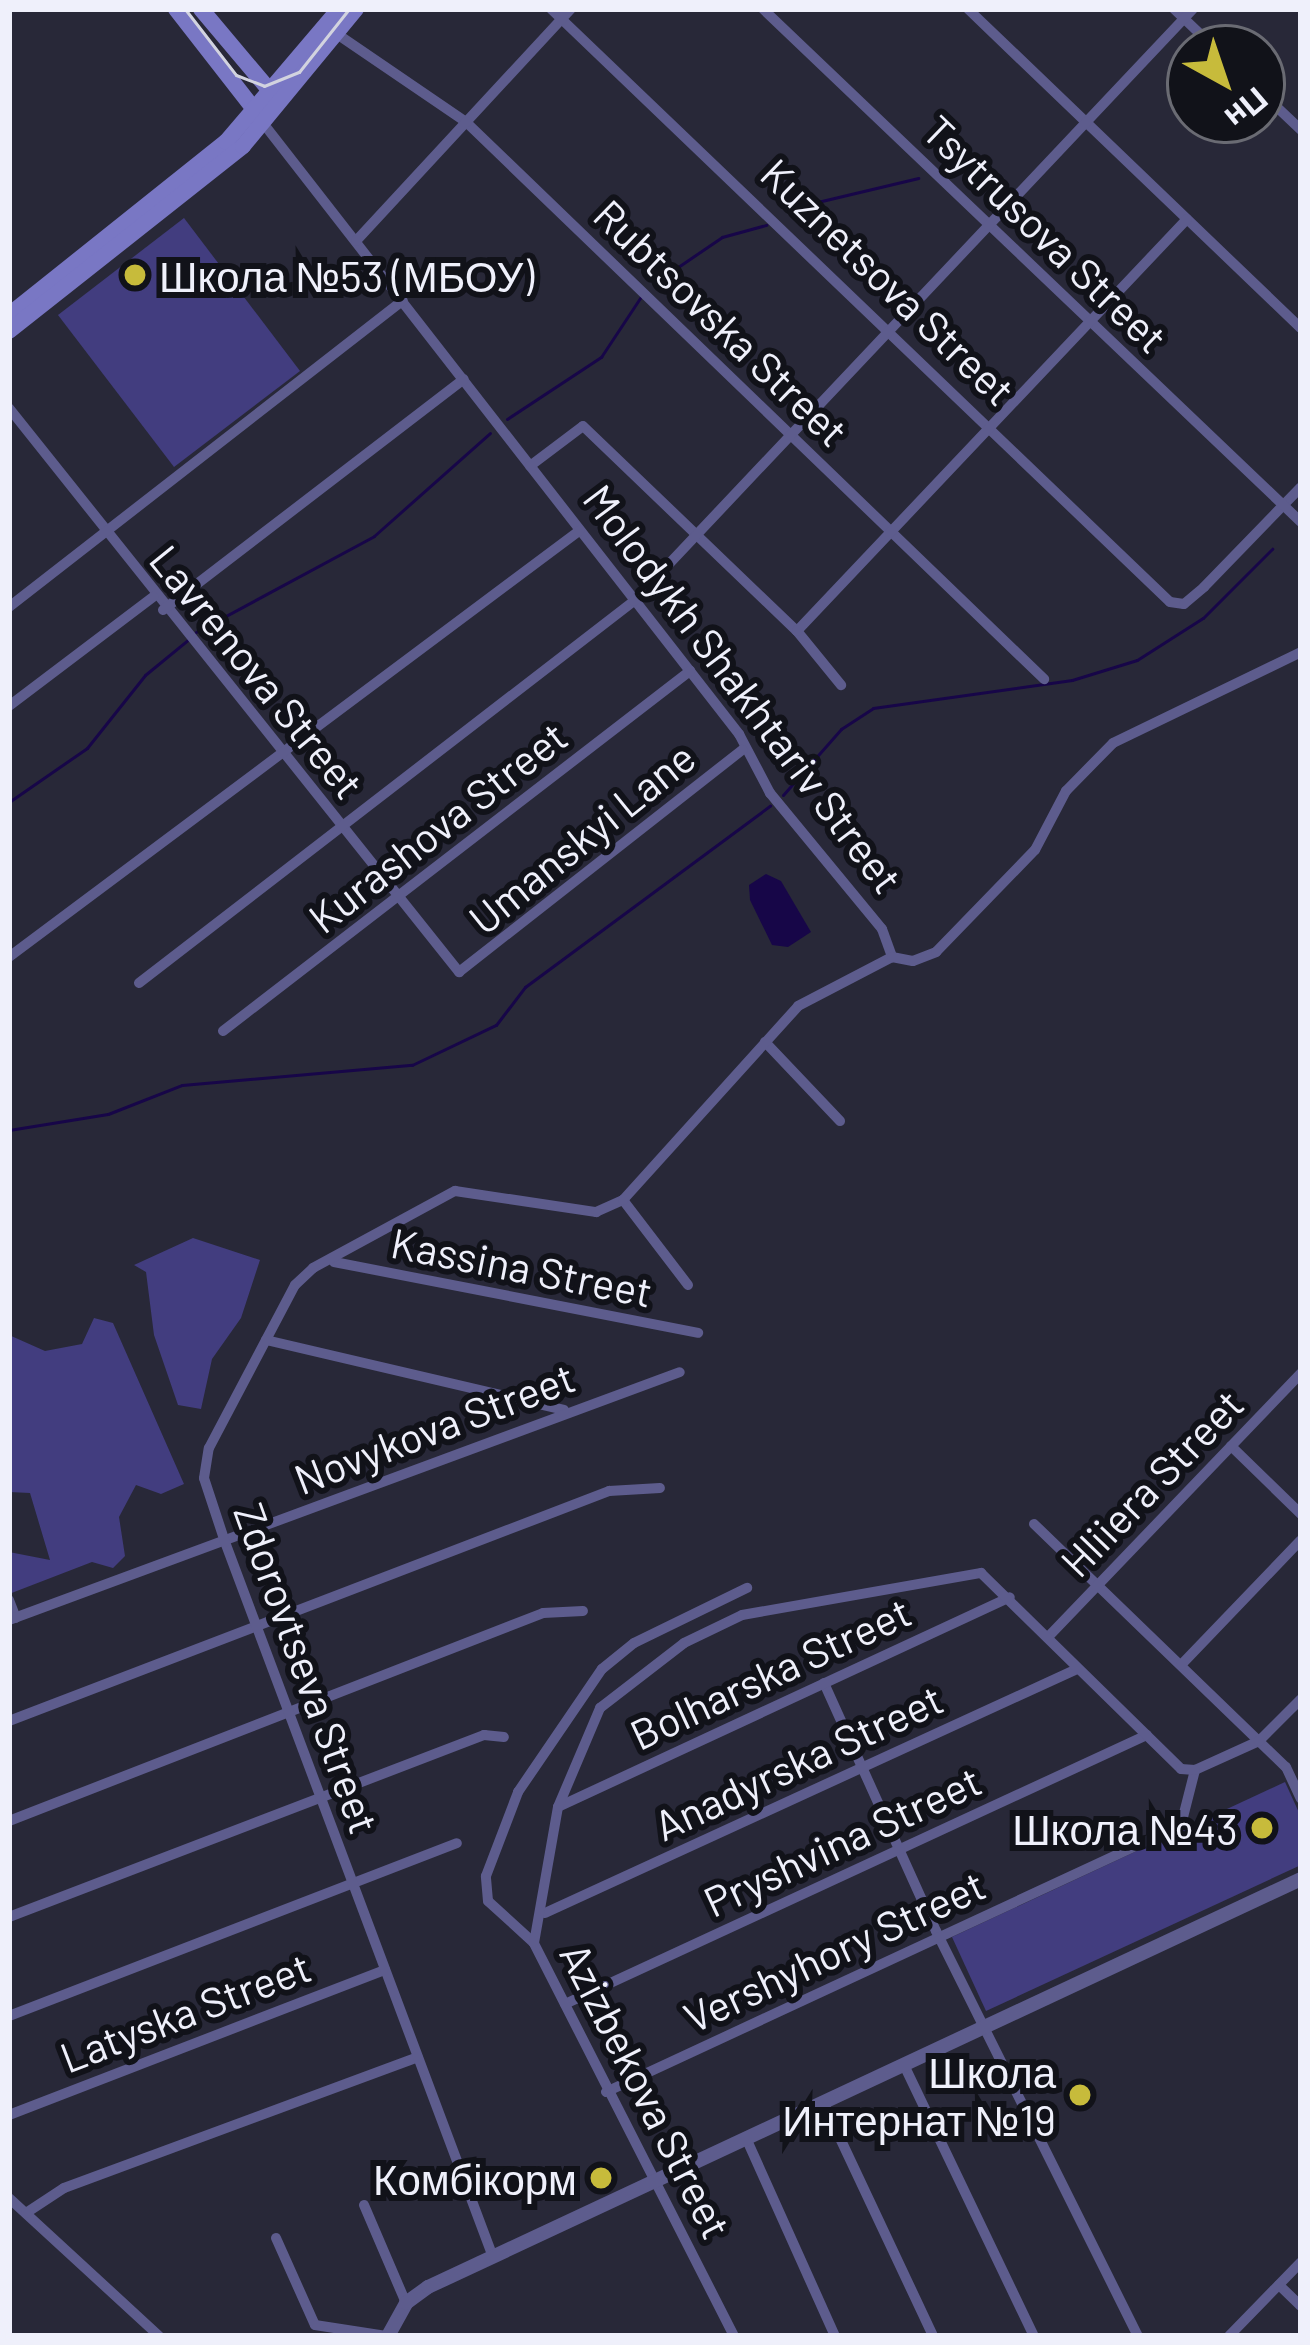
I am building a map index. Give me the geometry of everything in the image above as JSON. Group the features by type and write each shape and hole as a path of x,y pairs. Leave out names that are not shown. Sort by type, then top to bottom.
{"main road":[{"name":"Molodykh Shakhtariv Street","path":"176,9 260,117"},
{"path":"201,9 275,98"},
{"path":"9,331 260,117 339,9"},
{"path":"275,98 356,9"},
{"path":"9,314 260,117"}],"street":[{"name":"Kuznetsova Street","path":"551,9 567,13 1177,606 1283,505"},
{"name":"Tsytrusova Street","path":"763,9 1301,522"},
{"path":"968,9 1301,328"},
{"path":"139,982 634,601 1189,14 1174,9"},
{"path":"356,241 567,13"},
{"name":"Rubtsovska Street","path":"337,34 466,122 1044,679"},
{"name":"Molodykh Shakhtariv Street","path":"260,117 739,734 742,750 882,929 892,957"},
{"path":"797,632 1187,219"},
{"path":"9,607 404,300"},
{"path":"164,610 464,379"},
{"name":"Lavrenova Street","path":"9,408 153,597 286,754 459,972"},
{"name":"Molodykh Shakhtariv Street","path":"530,466 579,424 797,632 841,685"},
{"path":"1283,505 1301,487"},
{"path":"9,957 286,754 579,530"},
{"path":"9,706 153,597"},
{"path":"623,1199 764,1042 811,997 892,957 914,961 936,952 1035,850 1066,791 1113,742 1301,652"},
{"name":"Kurashova Street","path":"223,1031 690,671"},
{"name":"Umanskyi Lane","path":"459,972 742,750"},
{"path":"764,1042 840,1120"},
{"name":"Zdorovtseva Street","path":"493,2257 256,1627 225,1541 205,1463 295,1285 455,1191 596,1212 623,1199"},
{"name":"Kassina Street","path":"623,1199 688,1285"},
{"name":"Kassina Street","path":"334,1262 698,1334"},
{"path":"266,1340 567,1411"},
{"name":"Novykova Street","path":"12,1619 680,1372"},
{"name":"Hliiera Street","path":"1049,1636 1301,1373"},
{"path":"1231,1446 1301,1514"},
{"path":"9,1721 609,1491 660,1488"},
{"path":"1034,1524 1286,1767 1301,1799"},
{"path":"1180,1665 1301,1540"},
{"name":"Azizbekova Street","path":"734,2336 658,2178 606,2092 534,1943 545,1912 558,1807 600,1708 712,1626 973,1573 1010,1597"},
{"path":"534,1943 488,1901 486,1876 518,1792 602,1669 634,1643 747,1588"},
{"path":"1010,1597 1181,1769 1195,1770 1259,1742 1301,1699"},
{"name":"Bolharska Street","path":"558,1807 1010,1597"},
{"path":"9,1600 12,1619"},
{"path":"9,1822 543,1613 583,1611"},
{"name":"Anadyrska Street","path":"545,1912 1077,1669"},
{"path":"824,1683 900,1850 1138,2336"},
{"path":"9,1917 484,1735 504,1737"},
{"name":"Pryshvina Street","path":"565,2004 1147,1735"},
{"name":"Vershyhory Street","path":"606,2092 1181,1825 1195,1770"},
{"path":"9,2015 457,1843"},
{"path":"276,2238 316,2325 387,2336 406,2303 493,2257 1301,1879"},
{"name":"Latyska Street","path":"9,2114 385,1970"},
{"path":"17,2205 418,2057"},
{"path":"904,2065 1034,2336"},
{"path":"823,2102 933,2336"},
{"path":"746,2138 836,2336"},
{"path":"9,2188 17,2205 151,2334"},
{"path":"364,2205 406,2303"},
{"path":"1231,2336 1301,2262"},
{"path":"1279,2285 1301,2306"}],"shaded area":[{"path":"184,218 300,371 174,467 58,315"},
{"path":"766,874 781,881 811,932 788,947 772,945 750,900 749,885"},
{"path":"193,1238 260,1260 241,1318 212,1359 201,1409 178,1405 154,1335 146,1272 134,1265"},
{"path":"94,1318 113,1323 184,1484 161,1494 136,1485 119,1517 125,1556 113,1568 92,1562 9,1594 9,1552 50,1560 30,1493 9,1492 9,1335 45,1351 82,1344"},
{"path":"1285,1782 1301,1817 1301,1865 986,2011 952,1937"}],"waterway":[{"path":"788,209 918,178"},
{"path":"656,282 722,237 766,225"},
{"path":"507,419 601,357 640,298"},
{"path":"196,632 374,536 490,433"},
{"path":"783,795 841,729 873,708 1072,680 1137,660 1203,618 1272,549"},
{"path":"9,802 87,748 145,675 189,639"},
{"path":"9,1130 108,1114 182,1085 412,1065 496,1025 525,987 770,806"}],"tram line":[{"path":"185,9 236,75 264,86 299,72 349,9"}],"place":[{"name":"Школа №53 (МБОУ)","path":"135,275"},
{"name":"Школа №43","path":"1262,1828"},
{"name":"Школа Интернат №19","path":"1080,2095"},
{"name":"Комбікорм","path":"601,2178"}]}
